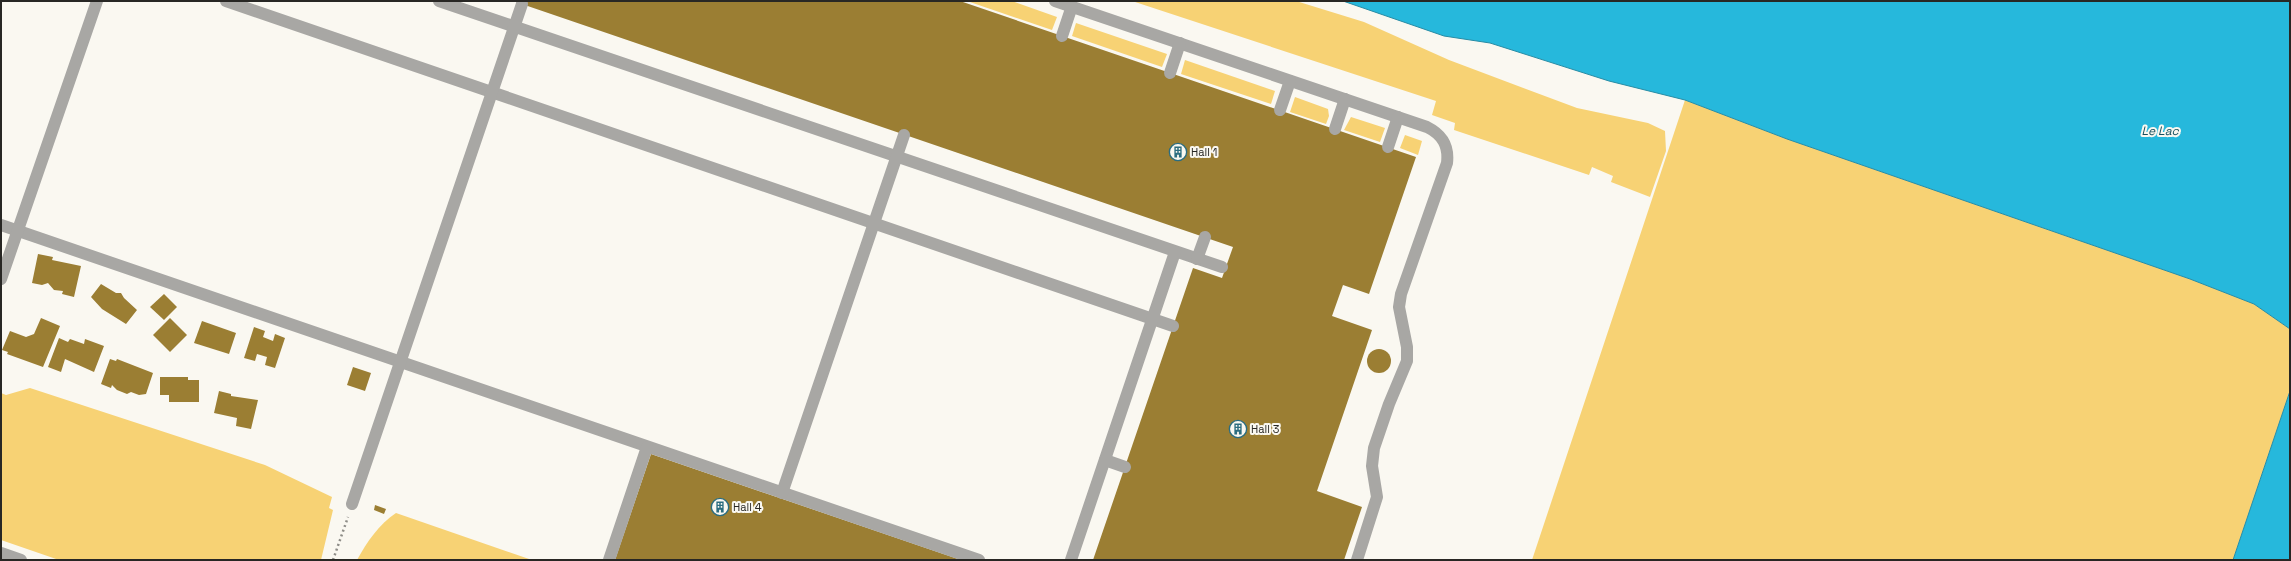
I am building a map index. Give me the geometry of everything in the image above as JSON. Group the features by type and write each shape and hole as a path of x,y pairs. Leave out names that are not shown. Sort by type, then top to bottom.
{"lane":[{"path":"1,279 97,1"},
{"path":"226,1 1173,326"},
{"path":"439,1 1222,267"},
{"path":"1055,1 1398,117 1436,132 1445,143 1448,156 1401,294 1399,306 1407,347 1407,361 1389,404 1374,448 1372,461 1377,497 1357,560"},
{"path":"352,504 522,4"},
{"path":"1062,36 1072,6"},
{"path":"1170,73 1180,43"},
{"path":"1280,110 1290,81"},
{"path":"1335,129 1344,99"},
{"path":"1388,147 1398,117"},
{"path":"782,493 904,135"},
{"path":"1,226 979,560"},
{"path":"1197,259 1204,237"},
{"path":"1071,560 1175,252"},
{"path":"609,560 647,446"},
{"path":"1105,460 1125,467"},
{"path":"1,553 21,560"}],"path":[{"path":"333,560 352,504"}],"shaded area":[{"path":"967,1 1012,1 1057,17 1052,30"},
{"path":"1132,1 1296,1 1364,22 1449,60 1577,108 1648,123 1665,131 1666,151 1650,197 1611,182 1613,176 1592,167 1589,175 1454,130 1455,123 1432,115 1436,101"},
{"path":"1076,23 1167,54 1162,67 1072,36"},
{"path":"1185,60 1275,91 1271,104 1181,74"},
{"path":"1295,97 1328,109 1329,116 1326,124 1290,112"},
{"path":"1685,100 1787,139 2190,279 2254,304 2290,329 2290,391 2233,560 1532,560"},
{"path":"1351,117 1385,128 1380,142 1344,130"},
{"path":"1405,135 1422,141 1418,155 1400,148"},
{"path":"30,388 265,465 332,497 329,508 333,510 321,560 59,560 1,540 1,393 6,395"},
{"path":"396,513 532,560 357,560 374,534 384,522"}],"water":[{"name":"Le Lac","path":"1343,1 2290,1 2290,329 2254,304 2190,279 1787,139 1685,100 1609,81 1490,43 1444,36"},
{"path":"2290,391 2290,560 2233,560"}],"building":[{"name":"Hall 1","path":"513,1 960,1 1416,157 1369,294 1343,285 1332,316 1372,330 1317,491 1362,507 1344,560 1093,560 1193,268 1222,278 1233,247"},
{"path":"38,254 53,257 52,260 81,266 74,297 62,294 63,291 54,290 48,283 42,285 32,283"},
{"path":"101,284 116,293 121,293 124,298 137,310 126,324 102,309 91,297"},
{"path":"164,294 177,307 164,320 150,307"},
{"path":"41,318 60,326 43,367 7,354 8,352 2,350 10,331 26,337 34,334"},
{"path":"170,318 187,335 170,352 153,335"},
{"path":"202,321 236,333 229,354 194,343"},
{"path":"254,327 265,331 263,337 273,341 275,334 285,338 275,368 265,365 267,357 257,354 255,361 244,358"},
{"path":"59,338 68,342 70,339 84,344 85,339 104,346 94,372 65,359 61,372 48,367"},
{"path":"1379,349 1388,352 1391,361 1388,370 1379,373 1370,370 1367,361 1370,352"},
{"path":"110,359 116,361 117,359 153,373 146,394 139,395 131,392 127,394 117,390 112,385 111,388 101,384"},
{"path":"353,367 371,373 365,391 347,385"},
{"path":"160,377 188,377 188,380 199,380 199,402 169,402 169,395 160,395"},
{"path":"219,391 231,394 231,396 258,400 251,429 236,426 237,418 214,413"},
{"name":"Hall 4","path":"651,454 961,560 615,560"},
{"path":"375,505 386,509 384,514 374,510"}],"place":[{"name":"Hall 1","path":"1178,152"},
{"name":"Hall 3","path":"1238,429"},
{"name":"Hall 4","path":"720,507"}]}
